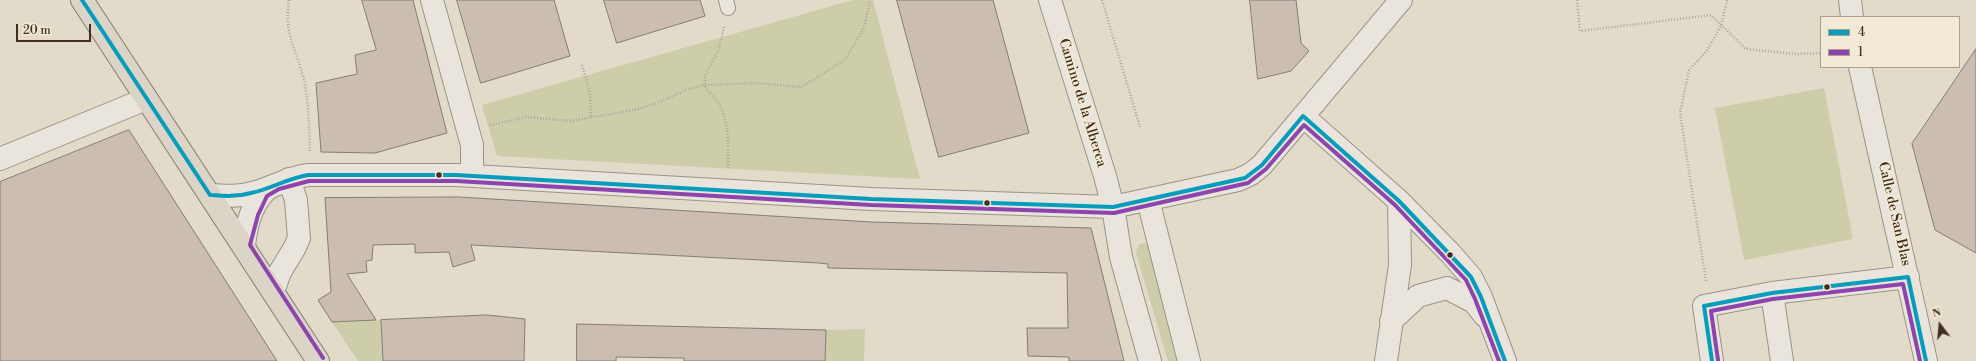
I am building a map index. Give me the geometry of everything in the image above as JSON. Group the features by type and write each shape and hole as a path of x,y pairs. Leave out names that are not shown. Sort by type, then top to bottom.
{"highway":[{"path":"82,0 318,361"}],"street":[{"path":"432,0 472,145 472,176"},
{"name":"Camino de la Alberca","path":"1050,0 1100,160 1113,207 1121,257 1150,361"},
{"path":"210,195 242,195 257,192 280,182 319,175 472,176 870,199 1113,207 1245,178 1262,165 1401,0"},
{"path":"1850,0 1852,16"},
{"name":"Calle de San Blas","path":"1860,68 1926,361"},
{"path":"0,159 146,99"},
{"path":"1303,116 1399,201 1451,254 1471,278 1482,296 1505,361"},
{"path":"244,246 248,225 256,204 263,192 280,182"},
{"path":"274,292 280,272 299,238 296,200 280,182"},
{"path":"1148,200 1189,361"},
{"path":"1386,361 1400,265 1399,201"},
{"path":"1712,361 1704,306 1772,293 1908,277"},
{"path":"1391,321 1418,296 1447,288 1474,302 1491,323"},
{"path":"1772,293 1782,361"}],"path":[{"path":"289,0 287,16 290,39 304,80 310,152"},
{"path":"485,126 518,118 570,121 647,107 686,90 705,85 756,83 796,88 804,86 845,60 864,28 870,0"},
{"path":"1102,0 1140,127"},
{"path":"1576,0 1580,30 1711,15 1746,49 1796,54 1820,53"},
{"path":"1707,287 1680,113 1689,70 1706,52 1721,26 1726,0"},
{"path":"724,25 720,44 705,78 705,85 707,91 718,102 727,125 728,172"},
{"path":"582,65 590,94 591,116"}],"green space":[{"path":"853,0 873,0 920,179 497,156 482,105"},
{"path":"1824,88 1853,239 1744,260 1715,108"},
{"path":"1139,244 1149,244 1180,361 1168,361 1136,253"},
{"path":"381,320 383,361 358,361 332,322"},
{"path":"865,329 864,361 825,361 826,330"}],"building":[{"path":"362,0 413,0 447,133 375,153 321,152 316,83 357,74 355,55 376,50"},
{"path":"457,0 554,0 570,56 481,83"},
{"path":"604,0 700,0 705,16 617,43"},
{"path":"897,0 993,0 1029,133 939,157"},
{"path":"1250,0 1296,0 1301,43 1309,51 1291,71 1258,79"},
{"path":"1976,49 1976,253 1935,230 1912,144"},
{"path":"129,130 277,361 0,361 0,182"},
{"path":"459,197 871,222 1091,228 1124,361 1069,361 1069,357 1028,356 1027,328 1068,328 1067,273 828,268 828,264 819,263 471,245 475,260 453,267 449,252 415,253 415,244 373,245 372,260 366,261 367,272 347,274 376,320 332,322 318,300 331,292 325,198"},
{"path":"487,315 525,319 524,361 383,361 381,320"},
{"path":"577,324 826,330 825,361 684,361 684,358 616,357 616,361 577,361"}],"transit line":[{"name":"4","path":"82,0 210,195 230,196 246,194 308,175 456,175 871,199 1113,207 1245,178 1262,165 1303,116 1399,201 1471,277 1481,297 1505,361"},
{"name":"1","path":"323,358 250,245 258,215 267,196 279,189 309,181 456,181 871,205 1114,213 1248,183 1266,169 1304,125 1395,205 1466,280 1499,361"},
{"name":"4","path":"1712,361 1704,306 1772,293 1908,277 1926,361"},
{"name":"1","path":"1718,360 1711,311 1773,299 1903,284 1920,361"}]}
